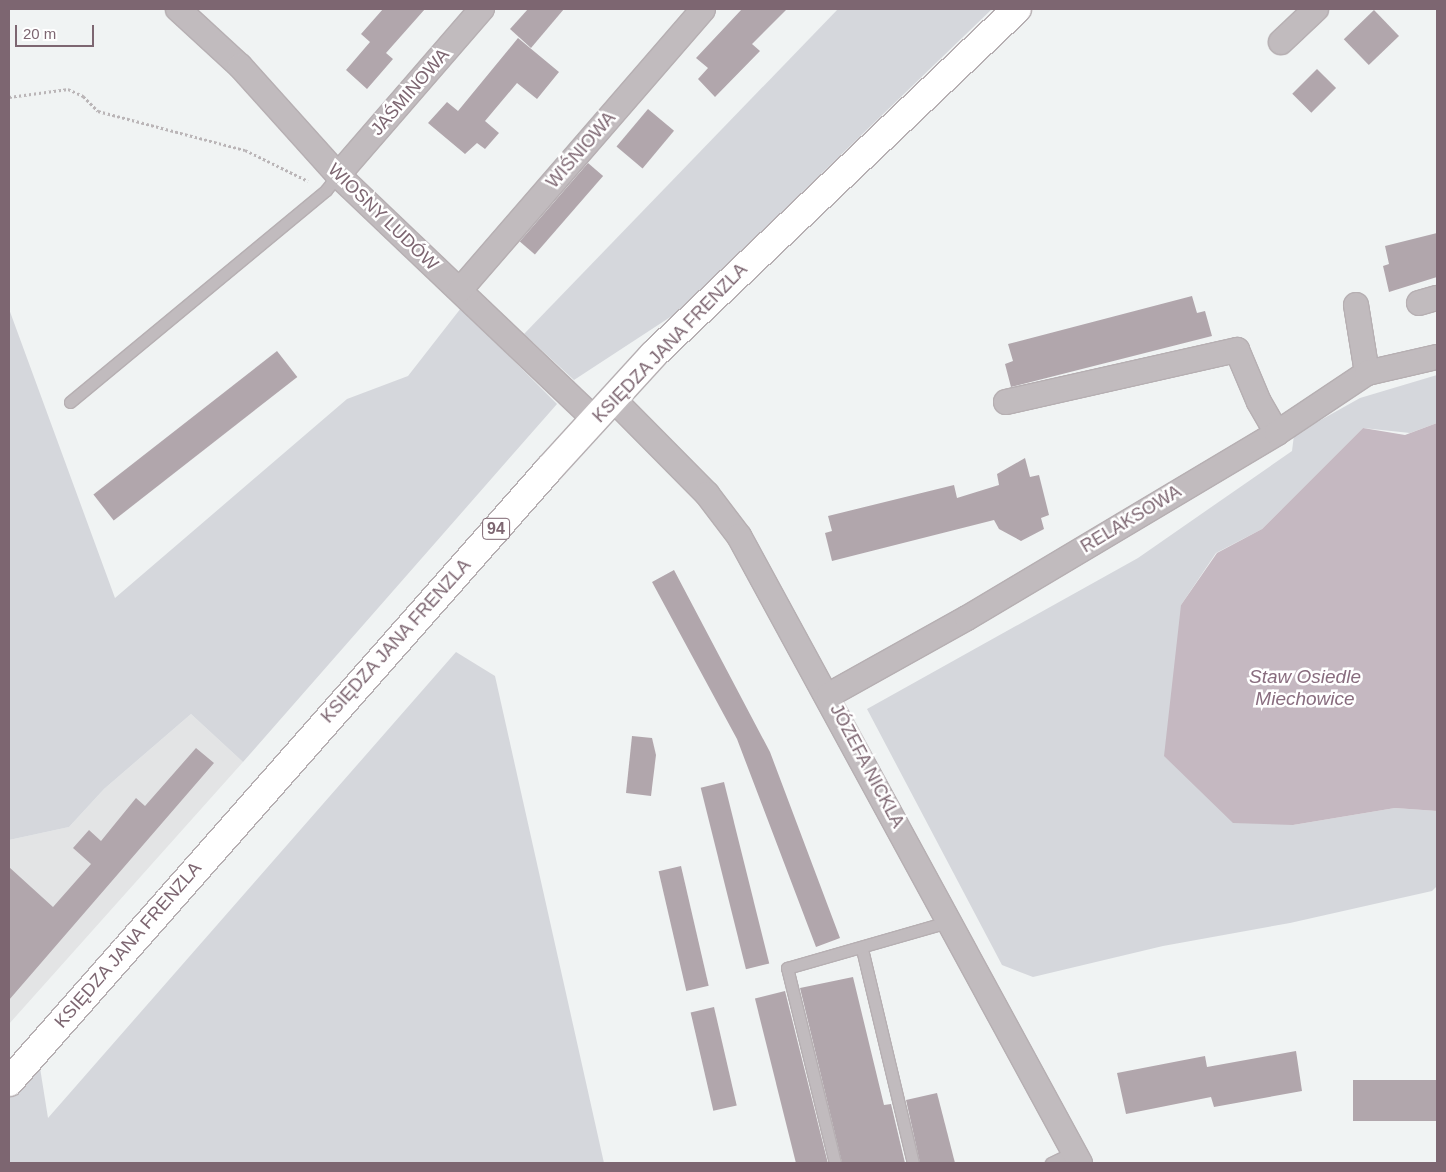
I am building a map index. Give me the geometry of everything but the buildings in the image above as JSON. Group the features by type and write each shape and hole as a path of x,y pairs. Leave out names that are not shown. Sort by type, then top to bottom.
{"main road":[{"name":"KSIĘDZA JANA FRENZLA","path":"9,1082 594,419 774,238 1017,9"}],"street":[{"name":"WIOSNY LUDÓW","path":"178,9 240,66 332,182 460,290 594,419"},
{"name":"JAŚMINOWA","path":"332,182 482,9"},
{"name":"WIŚNIOWA","path":"460,290 703,9"},
{"path":"1281,42 1316,9"},
{"path":"1356,305 1367,373"},
{"path":"1006,402 1237,350 1258,402 1277,433"},
{"name":"RELAKSOWA","path":"829,695 967,618 1277,433 1367,373 1437,358"},
{"name":"JÓZEFA NICKLA","path":"613,399 707,494 739,536 829,695 1077,1158"}],"lane":[{"path":"70,402 332,182"},
{"path":"835,1163 787,968 862,949 950,921"},
{"path":"862,949 913,1163"},
{"path":"1051,1163 1077,1158"}],"path":[{"path":"9,97 68,89 83,96 98,111 245,150 332,182"}],"shaded area":[{"path":"838,9 992,9 678,312 574,380 524,334"},
{"path":"461,308 557,404 243,762 191,714 104,789 69,827 9,840 9,309 115,598 347,399 408,376"},
{"path":"1437,375 1437,423 1410,433 1363,428 1262,529 1216,553 1181,605 1293,825 1395,808 1437,811 1437,886 1432,891 1290,923 1163,946 1033,977 1002,965 867,709 1138,558 1292,451 1294,435 1360,398"},
{"path":"456,652 495,676 604,1163 9,1163 9,1082 37,1049 48,1118"},
{"path":"191,714 243,762 9,1024 9,840 69,827 104,789"}],"water":[{"name":"Staw Osiedle Miechowice","path":"1437,423 1437,811 1395,808 1293,825 1233,823 1164,756 1181,605 1217,553 1262,529 1363,428 1405,435"}]}
